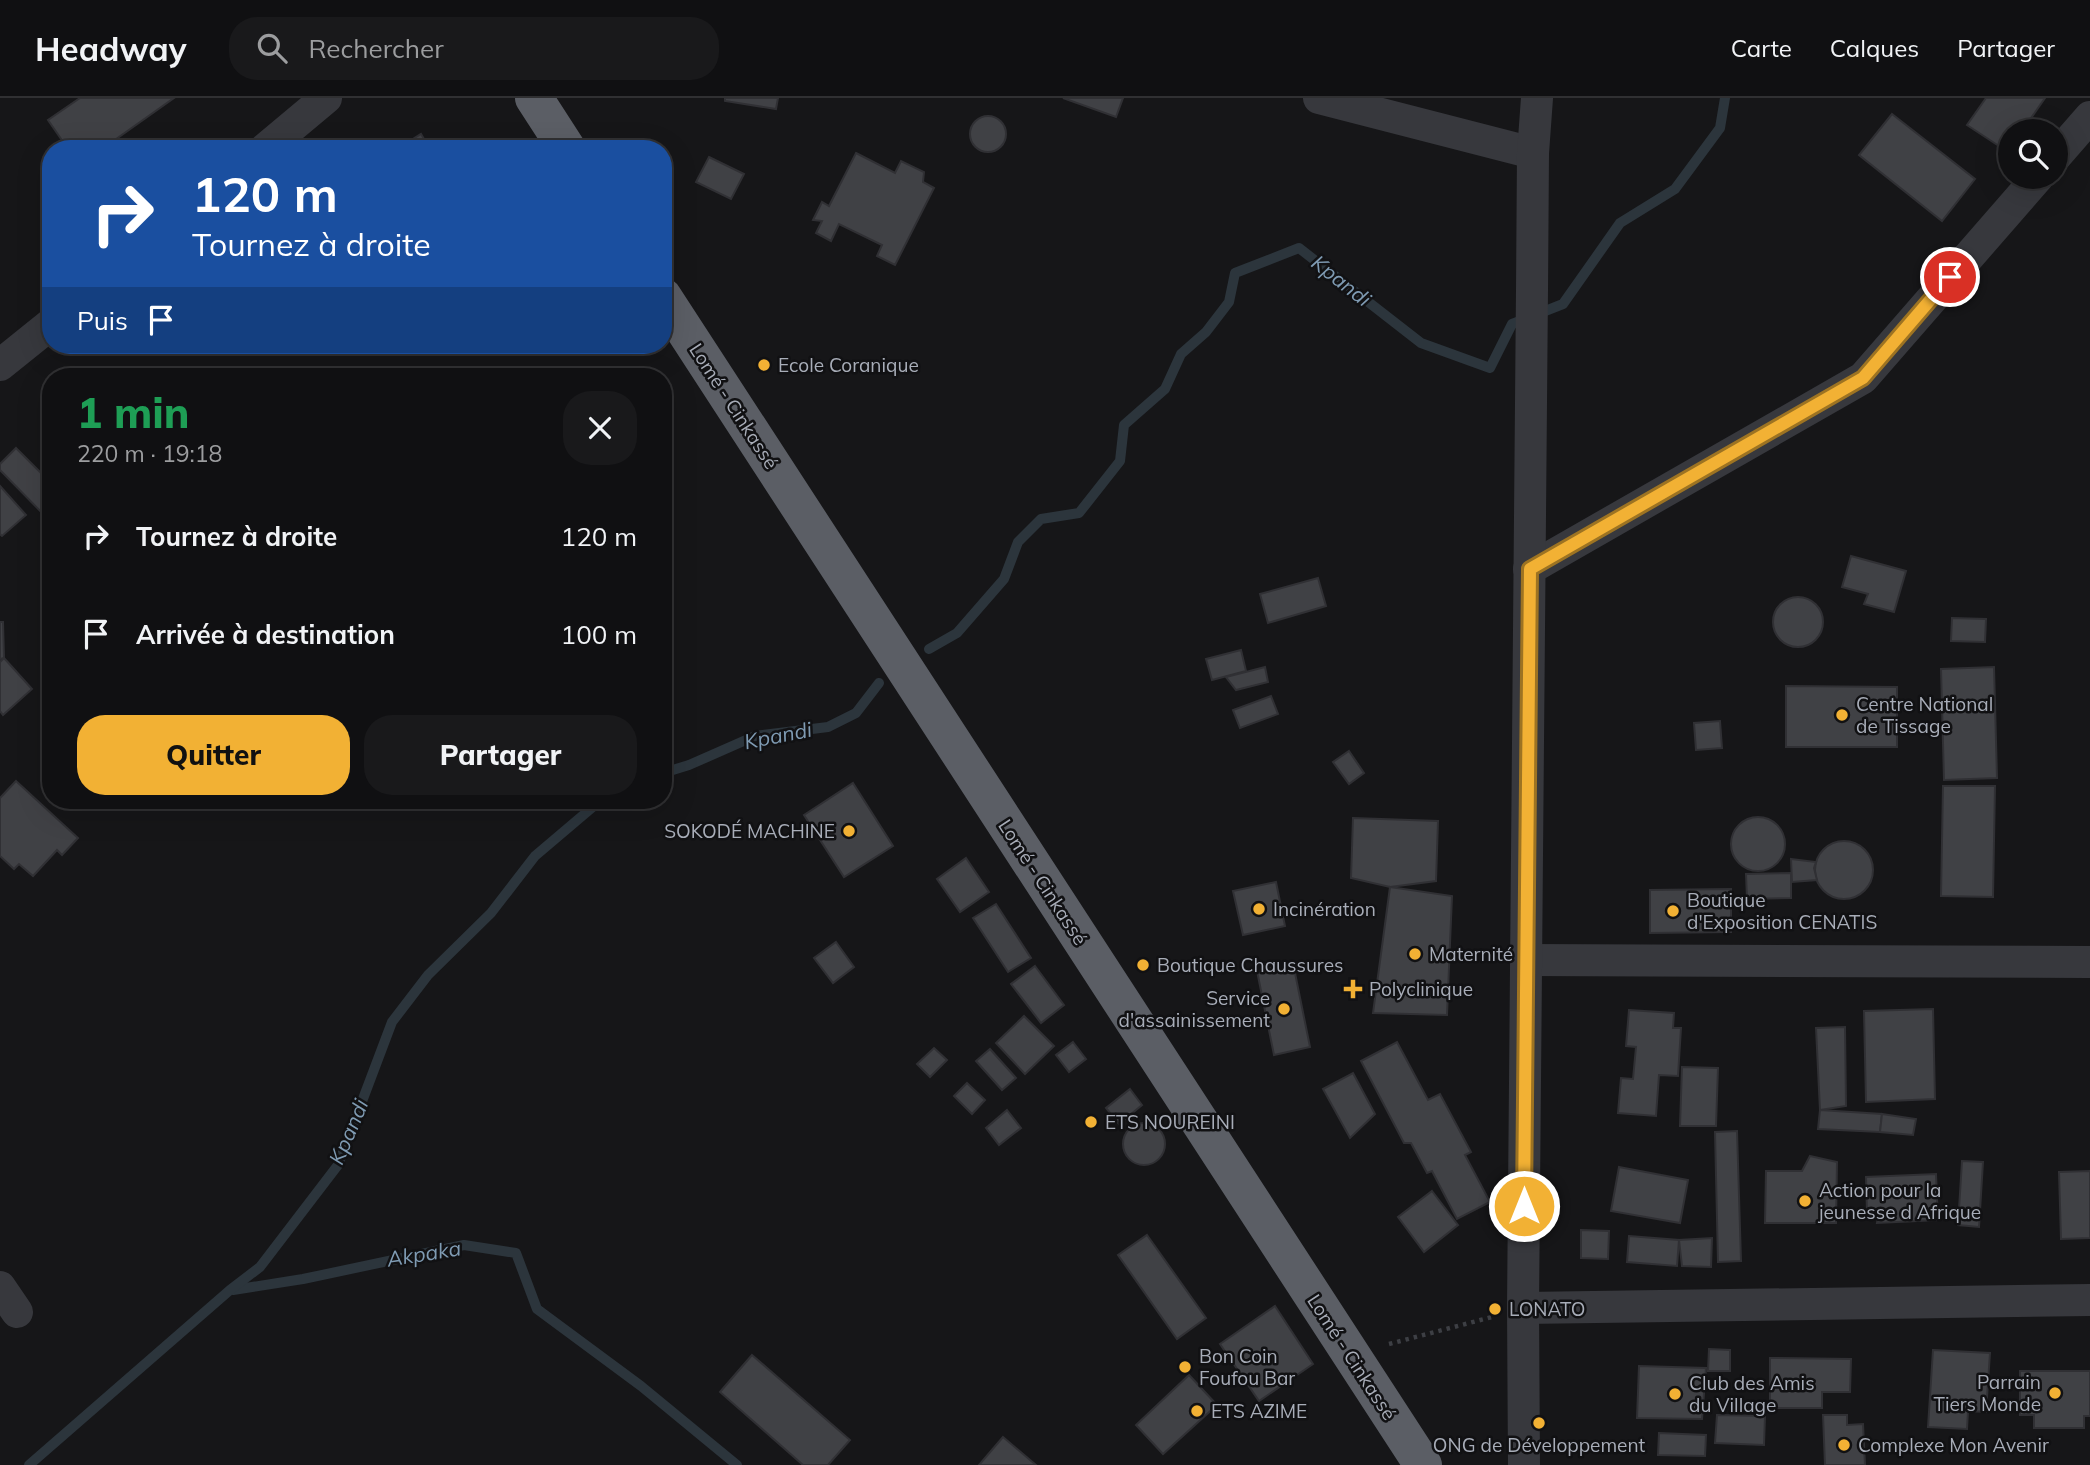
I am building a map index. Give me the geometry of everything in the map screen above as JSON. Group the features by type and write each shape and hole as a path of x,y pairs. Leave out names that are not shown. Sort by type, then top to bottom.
{"highway":[{"path":"534,98 561,140"},
{"name":"Lomé - Cinkassé","path":"672,312 1423,1465"}],"street":[{"path":"276,140 326,98"},
{"path":"1319,98 1533,153"},
{"path":"1524,1465 1531,374 1536,98"},
{"path":"2068,142 2090,117"},
{"path":"1530,569 1863,378 2028,189"},
{"path":"0,365 42,331"},
{"path":"1526,960 2090,962"},
{"path":"1523,1308 2090,1300"}],"path":[{"path":"1350,1355 1523,1308"}],"building":[{"path":"80,98 174,98 115,140 62,140 48,120"},
{"path":"725,98 778,98 776,109 725,101"},
{"path":"1063,98 1123,98 1116,117"},
{"path":"1986,98 2045,98 2030,119 1998,119 1998,145 1967,125"},
{"path":"1892,114 1975,179 1942,221 1859,155"},
{"path":"988,116 1001,121 1006,134 1001,147 988,152 975,147 970,134 975,121"},
{"path":"421,134 425,140 411,140"},
{"path":"856,153 895,173 901,161 924,172 923,182 934,188 895,265 877,256 882,245 839,224 831,241 816,233 822,221 813,220 822,202 829,206"},
{"path":"709,157 744,174 731,199 696,182"},
{"path":"16,448 42,474 42,513 0,470 0,464"},
{"path":"0,486 26,515 2,536 0,534"},
{"path":"1851,556 1906,571 1894,612 1864,604 1868,594 1842,587"},
{"path":"1318,578 1326,606 1268,623 1260,594"},
{"path":"1788,598 1808,598 1822,612 1822,632 1808,646 1788,646 1774,632 1774,612"},
{"path":"1952,618 1986,619 1985,642 1951,641"},
{"path":"0,622 3,622 4,658 0,659"},
{"path":"1241,650 1246,671 1212,680 1206,659"},
{"path":"4,658 32,689 3,715 0,711 0,662"},
{"path":"1265,667 1268,682 1236,690 1226,677"},
{"path":"1994,667 1997,778 1944,780 1941,669"},
{"path":"1786,686 1897,687 1897,747 1786,747"},
{"path":"1271,696 1278,714 1240,728 1233,710"},
{"path":"1720,721 1722,748 1696,750 1694,723"},
{"path":"1349,751 1364,773 1349,784 1333,762"},
{"path":"16,781 42,805 42,809 46,809 78,838 62,855 57,850 33,876 19,864 14,869 0,856 0,798"},
{"path":"853,783 893,846 844,877 804,815"},
{"path":"1943,786 1995,786 1993,897 1941,896"},
{"path":"1758,817 1777,825 1785,844 1777,863 1758,871 1739,863 1731,844 1739,825"},
{"path":"1353,818 1438,821 1436,881 1390,887 1351,878"},
{"path":"1838,841 1850,841 1865,849 1873,864 1873,876 1865,891 1850,899 1838,899 1823,891 1815,876 1815,864 1823,849"},
{"path":"966,858 989,892 960,912 937,879"},
{"path":"1791,859 1816,862 1814,868 1817,880 1792,882"},
{"path":"1791,873 1791,898 1747,899 1746,874"},
{"name":"Incinération","path":"1276,882 1285,926 1243,935 1233,891"},
{"name":"Maternité","path":"1390,887 1452,896 1447,1015 1373,1013"},
{"path":"1731,889 1731,932 1650,933 1650,890"},
{"path":"996,904 1031,958 1008,972 973,918"},
{"path":"836,942 854,967 833,983 814,958"},
{"name":"Service d'assainissement","path":"1293,963 1310,1047 1274,1055 1257,971"},
{"path":"1035,966 1064,1005 1041,1023 1011,984"},
{"path":"1933,1009 1935,1099 1866,1102 1864,1011"},
{"path":"1629,1010 1674,1013 1673,1028 1681,1028 1678,1076 1659,1075 1656,1116 1618,1113 1621,1078 1633,1079 1636,1047 1626,1046"},
{"path":"1024,1016 1054,1046 1025,1074 996,1043"},
{"path":"1845,1027 1846,1106 1820,1110 1816,1028"},
{"path":"1073,1042 1086,1059 1069,1072 1056,1055"},
{"path":"1397,1042 1428,1100 1440,1094 1471,1152 1465,1155 1490,1202 1457,1219 1432,1171 1427,1173 1411,1143 1404,1143 1361,1061"},
{"path":"934,1048 947,1060 930,1077 917,1064"},
{"path":"990,1049 1016,1078 1002,1090 976,1061"},
{"path":"1682,1067 1718,1068 1716,1126 1680,1126"},
{"path":"1353,1073 1375,1114 1350,1138 1323,1089"},
{"path":"967,1083 985,1100 972,1114 954,1096"},
{"path":"1130,1089 1142,1105 1119,1124 1106,1108"},
{"path":"1007,1110 1021,1128 999,1145 986,1128"},
{"path":"1820,1110 1882,1114 1880,1132 1818,1129"},
{"path":"1882,1114 1916,1119 1913,1135 1880,1132"},
{"path":"1144,1123 1159,1129 1165,1144 1159,1159 1144,1165 1129,1159 1123,1144 1129,1129"},
{"path":"1737,1131 1741,1261 1718,1262 1715,1132"},
{"path":"1810,1156 1837,1162 1836,1223 1765,1223 1766,1171 1802,1171"},
{"path":"1962,1161 1983,1162 1979,1227 1958,1225"},
{"path":"1619,1167 1688,1180 1680,1223 1611,1211"},
{"path":"2090,1171 2090,1238 2061,1239 2059,1172"},
{"path":"1936,1174 1938,1220 1877,1223 1879,1212 1867,1212 1866,1177"},
{"path":"1432,1191 1458,1225 1424,1252 1398,1217"},
{"path":"1581,1230 1609,1231 1608,1259 1581,1258"},
{"path":"1147,1235 1206,1318 1177,1339 1118,1255"},
{"path":"1629,1236 1679,1240 1677,1266 1627,1262"},
{"path":"1712,1238 1711,1267 1682,1266 1679,1240"},
{"path":"1275,1306 1313,1364 1259,1401 1220,1344"},
{"path":"1709,1349 1730,1350 1730,1371 1708,1371"},
{"path":"1933,1350 1990,1353 1986,1412 1968,1411 1967,1429 1928,1427"},
{"path":"752,1355 850,1440 828,1465 803,1465 720,1392"},
{"path":"1770,1358 1851,1359 1850,1392 1822,1392 1822,1408 1770,1408"},
{"path":"1639,1366 1706,1368 1702,1419 1637,1418"},
{"name":"Parrain Tiers Monde","path":"2020,1371 2090,1371 2090,1416 2084,1416 2084,1428 2034,1428 2034,1415 2020,1415"},
{"path":"1189,1375 1217,1405 1163,1454 1136,1425"},
{"path":"1717,1415 1765,1416 1764,1445 1715,1443"},
{"name":"Complexe Mon Avenir","path":"1823,1415 1847,1415 1847,1425 1863,1424 1865,1465 1825,1465"},
{"path":"1659,1433 1706,1435 1705,1456 1658,1455"},
{"path":"1003,1437 1036,1465 979,1465"}],"waterway":[{"name":"Kpandi","path":"929,649 957,633 1004,579 1018,542 1041,519 1079,513 1120,461 1124,425 1165,389 1181,354 1206,332 1229,302 1235,273 1299,248 1421,343 1490,368 1512,324 1563,304 1620,223 1675,189 1720,128 1725,98"},
{"name":"Kpandi","path":"672,770 755,736 828,727 856,713 879,683"},
{"name":"Kpandi","path":"29,1465 260,1267 338,1165 392,1022 428,975 491,913 535,856 590,809"},
{"name":"Akpaka","path":"233,1290 303,1279 464,1245 516,1253 537,1309 641,1386 737,1465"}],"place":[{"name":"Ecole Coranique","path":"764,365"},
{"name":"Centre National de Tissage","path":"1842,715"},
{"name":"SOKODÉ MACHINE","path":"849,831"},
{"name":"Incinération","path":"1259,909"},
{"name":"Boutique d'Exposition CENATIS","path":"1673,911"},
{"name":"Maternité","path":"1415,954"},
{"name":"Boutique Chaussures","path":"1143,965"},
{"name":"Polyclinique","path":"1353,989"},
{"name":"Service d'assainissement","path":"1284,1009"},
{"name":"ETS NOUREINI","path":"1091,1122"},
{"name":"Action pour la jeunesse d Afrique","path":"1805,1201"},
{"name":"LONATO","path":"1495,1309"},
{"name":"Bon Coin Foufou Bar","path":"1185,1367"},
{"name":"Parrain Tiers Monde","path":"2055,1393"},
{"name":"Club des Amis du Village","path":"1675,1394"},
{"name":"ETS AZIME","path":"1197,1411"},
{"name":"ONG de Développement","path":"1539,1423"},
{"name":"Complexe Mon Avenir","path":"1844,1445"}],"route":[{"path":"1524,1206 1530,569 1863,378 1950,277"}]}
